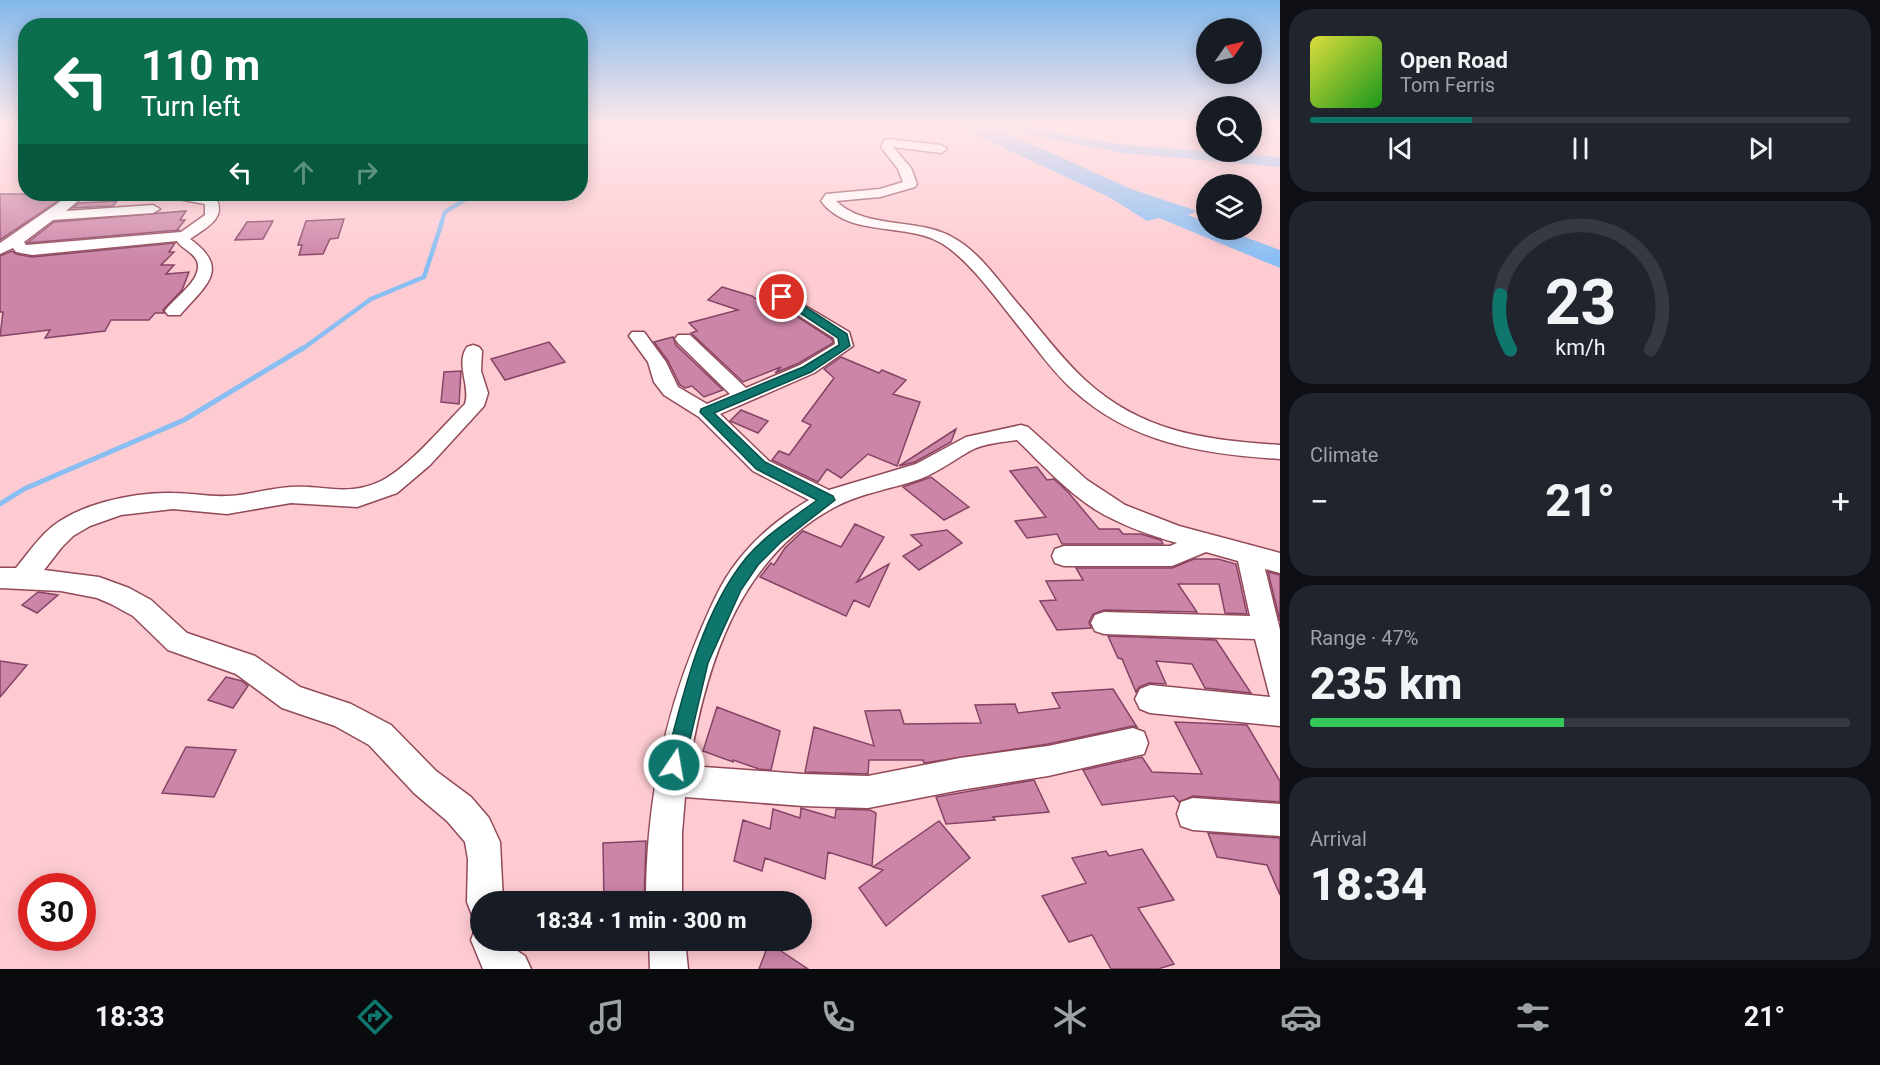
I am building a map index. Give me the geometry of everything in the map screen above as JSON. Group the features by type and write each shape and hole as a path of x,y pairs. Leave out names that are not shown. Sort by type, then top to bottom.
{"street":[{"path":"907,169 910,183 892,192 831,197 828,201 832,208 860,219 914,228 949,241 986,277 1078,383 1121,416 1151,429 1197,444 1280,453"},
{"path":"0,249 16,241 69,201"},
{"path":"16,241 21,249 32,250 185,236 211,217 212,203 203,201"},
{"path":"49,216 153,209"},
{"path":"174,311 203,278 205,271 201,255 184,242 185,236"},
{"path":"706,412 807,369 835,354 846,343 840,334 782,297"},
{"path":"638,336 657,362 665,385 706,412 761,466 828,500"},
{"path":"684,339 744,396"},
{"path":"10,579 65,530 82,520 118,507 137,503 173,501 226,505 291,495 357,499 388,488 399,482 474,406 478,393 472,371 473,351"},
{"path":"664,891 663,841 671,780 700,663 734,587 752,561 776,538 828,500 864,485 923,469 968,444 1021,432 1071,478 1116,510 1149,525 1280,563"},
{"path":"1064,556 1172,556 1207,542"},
{"path":"1249,554 1280,688"},
{"path":"10,579 75,584 120,596 142,608 178,642 245,665 292,698 354,719 380,735 425,782 459,809 477,830 483,842 485,891"},
{"path":"1104,623 1266,628"},
{"path":"1150,699 1280,712"},
{"path":"671,780 803,790 868,792 960,774 1048,761 1133,743"},
{"path":"1193,814 1280,820"},
{"path":"494,951 497,959 512,969"},
{"path":"668,951 669,969"}],"water":[{"path":"1049,169 1087,169 1131,189 1196,211 1188,215 1196,218 1196,233 1159,218 1147,221 1109,197"},
{"path":"1212,240 1253,240 1280,250 1280,268"}],"building":[{"path":"0,194 18,194 18,201 58,201 0,240"},
{"path":"117,201 113,206 73,208 79,203"},
{"path":"186,211 180,220 185,220 177,230 180,230 27,243 54,222"},
{"path":"344,219 338,238 330,239 323,254 299,255 302,245 298,245 306,221"},
{"path":"273,221 263,239 235,240 247,222"},
{"path":"175,243 169,252 174,252 161,265 174,265 166,274 189,272 182,290 163,310 164,313 155,313 149,320 111,320 105,331 45,338 50,330 0,336 3,312 0,312 0,256 12,251 32,257"},
{"path":"722,287 752,296 763,304 773,301 832,339 833,343 799,363 775,373 781,367 743,382 691,333 697,331 689,323 738,310 708,300"},
{"path":"673,337 676,345 723,390 704,397 692,386 685,388 680,385 668,361 654,342"},
{"path":"549,342 565,362 505,380 491,359"},
{"path":"841,357 879,373 882,370 906,380 893,394 920,402 897,466 868,454 841,478 827,469 818,482 772,460 779,451 789,455 811,425 802,421 834,378 824,369"},
{"path":"461,371 459,404 441,402 444,372"},
{"path":"741,410 768,421 758,433 730,421"},
{"path":"956,429 951,442 915,462 899,466"},
{"path":"1037,467 1047,480 1054,479 1068,492 1099,529 1119,529 1123,534 1141,534 1161,540 1163,544 1062,544 1057,534 1027,538 1015,521 1046,517 1010,471"},
{"path":"931,477 969,507 944,520 903,487"},
{"path":"855,524 884,537 857,582 889,564 869,607 854,600 846,616 760,577 771,563 774,565 785,548 803,531 841,547"},
{"path":"947,530 962,543 919,570 903,556 922,545 911,535"},
{"path":"1194,559 1218,559 1236,564 1247,614 1225,613 1219,584 1178,584 1197,612 1104,610 1093,614 1089,622 1091,628 1057,630 1040,601 1056,600 1046,581 1083,580 1076,568 1172,568"},
{"path":"1268,572 1280,575 1280,621"},
{"path":"38,592 58,595 37,613 22,605"},
{"path":"1108,636 1216,640 1251,693 1205,688 1192,664 1156,661 1166,684 1149,683 1139,687 1136,692 1122,659 1118,658"},
{"path":"0,661 27,665 0,697"},
{"path":"226,677 242,681 248,686 233,708 208,700"},
{"path":"1113,689 1137,727 1048,744 924,763 923,760 869,760 868,774 805,772 814,727 874,746 865,711 900,710 904,724 981,723 975,705 1015,704 1018,713 1060,708 1052,693"},
{"path":"717,707 780,731 771,770 759,769 733,760 733,762 703,751"},
{"path":"1175,722 1247,725 1280,781 1280,802 1193,796 1179,802 1174,796 1102,805 1083,770 1142,757 1152,772 1202,774"},
{"path":"186,747 236,750 214,797 162,793"},
{"path":"1034,780 1049,812 946,824 936,797"},
{"path":"801,808 835,818 836,809 870,810 876,813 872,866 828,852 825,879 765,858 762,871 734,861 743,820 770,829 773,809 800,818"},
{"path":"939,821 970,858 886,926 859,888 883,870 873,867"},
{"path":"1208,833 1280,838 1280,895 1267,865 1217,857"},
{"path":"646,841 644,891 604,891 603,843"},
{"path":"1142,849 1174,900 1138,908 1174,964 1158,969 1111,969 1092,935 1069,942 1042,896 1086,883 1072,858 1106,851 1109,856"},
{"path":"766,951 781,951 808,969 759,969"}],"waterway":[{"path":"441,224 445,212 463,201"},
{"path":"301,350 371,299 424,277 442,222"},
{"path":"0,504 24,489 184,420 303,348"}],"route":[{"path":"674,765 700,663 734,587 752,561 776,538 800,518 828,500 761,466 706,412 807,369 835,354 846,343 843,336 782,297"}]}
